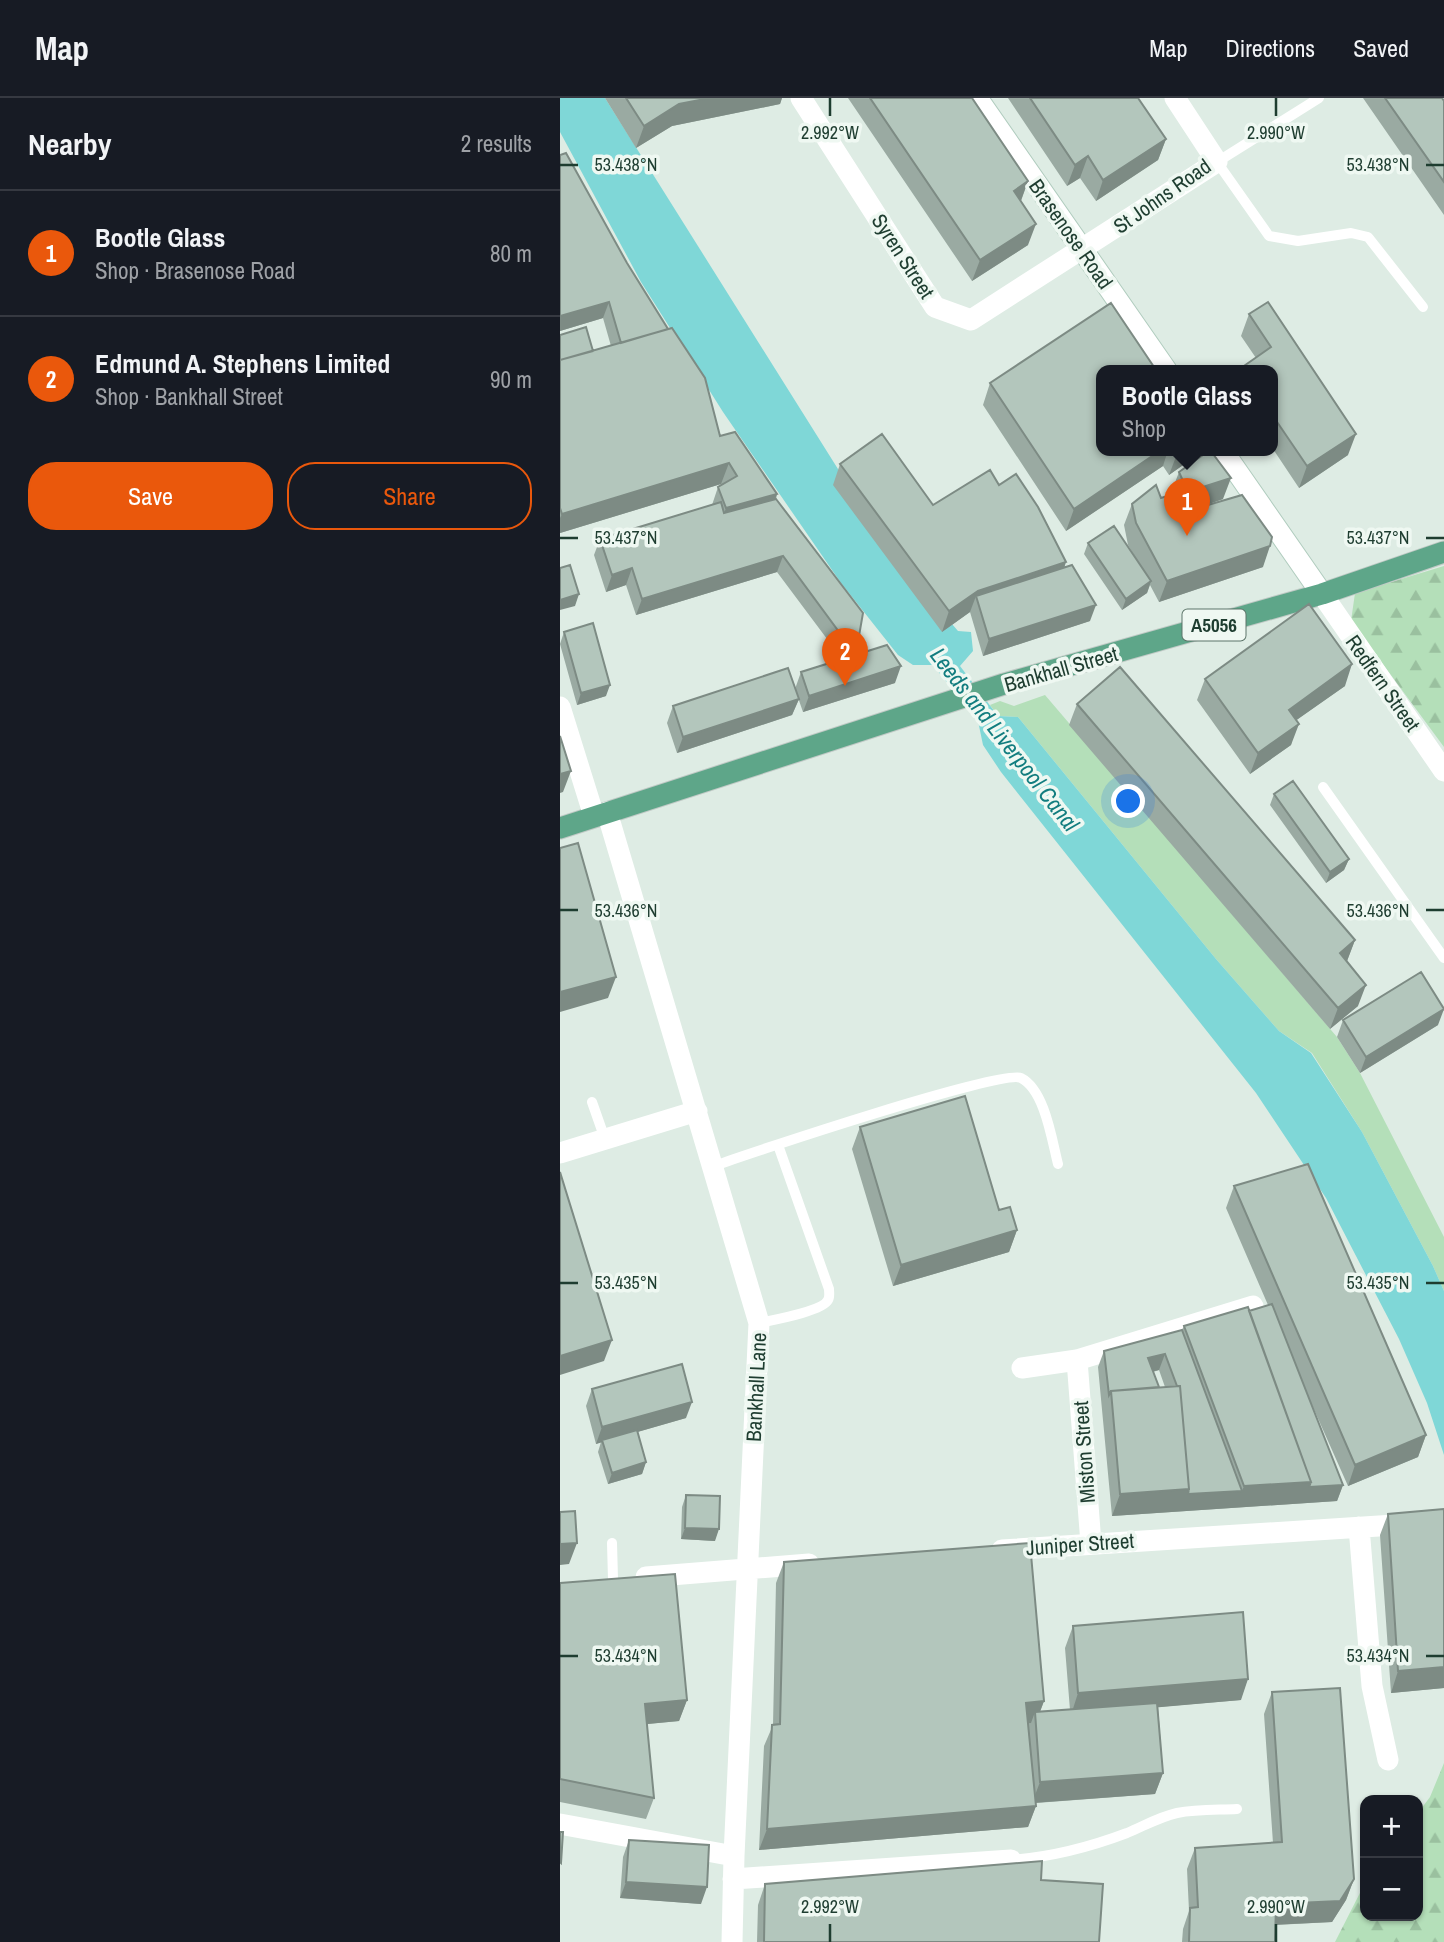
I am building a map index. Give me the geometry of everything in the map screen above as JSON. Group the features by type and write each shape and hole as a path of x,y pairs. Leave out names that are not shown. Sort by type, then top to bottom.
{"main road":[{"name":"Bankhall Street","path":"560,828 1004,684 1322,594 1444,552"}],"street":[{"name":"Syren Street","path":"801,98 935,307 971,320 1083,250"},
{"name":"Brasenose Road","path":"977,98 1163,365"},
{"name":"St Johns Road","path":"1083,250 1217,162 1175,98"},
{"path":"1226,456 1322,594"},
{"name":"Redfern Street","path":"1322,594 1444,771"},
{"name":"Bankhall Lane","path":"560,708 601,814 697,1111 759,1323 732,1942"},
{"path":"560,1153 697,1111"},
{"path":"1023,1367 1077,1360 1253,1306"},
{"name":"Miston Street","path":"1077,1360 1091,1544"},
{"name":"Juniper Street","path":"981,1552 1433,1523"},
{"path":"1359,1527 1372,1686 1388,1760"},
{"path":"586,1581 830,1562"},
{"path":"560,1824 734,1856"},
{"path":"733,1879 1011,1860"}],"lane":[{"path":"1319,98 1217,162 1269,236 1298,241 1351,233 1368,237 1423,307"},
{"path":"1323,787 1444,958"},
{"path":"714,1166 966,1086 1014,1076 1025,1081 1044,1109 1058,1164"},
{"path":"592,1102 605,1139"},
{"path":"759,1323 806,1312 827,1303 830,1298 778,1144"},
{"path":"612,1544 613,1579"},
{"path":"1011,1860 1068,1852 1177,1813 1237,1809"}],"green space":[{"path":"1444,566 1444,747 1351,621 1355,593"},
{"path":"1045,695 1337,1037 1360,1073 1444,1237 1444,1291 1362,1132 1312,1053 1279,1031 1216,959 1018,717 998,716 990,705 1000,701 1014,706"},
{"path":"1444,1763 1444,1942 1335,1942 1360,1893 1360,1921 1423,1921 1423,1806 1430,1797"}],"water":[{"name":"Leeds and Liverpool Canal","path":"560,98 605,98 843,477 952,624 958,631 971,632 973,651 960,666 998,716 1018,717 1216,959 1279,1031 1311,1053 1362,1132 1444,1291 1444,1455 1427,1403 1399,1339 1326,1198 1256,1093 1001,772 983,745 978,721 933,665 913,665 898,655 841,583 723,412 641,282 560,132"}],"building":[{"path":"626,98 710,98 679,104 644,126"},
{"path":"870,98 972,98 1028,181 1014,191 1036,224 980,260"},
{"path":"1030,98 1138,98 1166,139 1103,180 1088,156 1075,165"},
{"path":"1385,98 1442,98 1444,182"},
{"path":"566,153 627,263 668,329 621,343 609,302 560,316 560,155"},
{"path":"1268,302 1356,434 1307,466 1278,423 1278,365 1245,365 1271,347 1249,314"},
{"path":"1111,303 1153,365 1096,365 1096,456 1152,456 1074,509 990,383"},
{"path":"586,327 593,351 560,360 560,335"},
{"path":"672,328 705,378 720,436 735,432 777,494 726,508 718,487 737,476 729,463 562,514 560,360"},
{"path":"882,434 933,505 990,470 999,485 1016,474 1038,507 1066,562 978,591 949,611 840,464"},
{"path":"1202,456 1214,456 1231,478 1203,487 1208,505 1242,495 1272,537 1270,546 1167,581 1136,523 1132,504 1156,485 1161,498 1187,490 1179,472"},
{"path":"776,499 863,613 859,636 848,644 783,556 642,599 632,568 612,575 600,539 721,502 724,513"},
{"path":"1114,526 1151,581 1126,599 1088,543"},
{"path":"570,565 579,594 560,600 560,568"},
{"path":"1072,565 1096,605 989,639 976,596"},
{"path":"1309,604 1352,664 1289,710 1299,724 1258,753 1205,679"},
{"path":"593,623 610,685 581,693 564,632"},
{"path":"887,645 901,666 809,696 801,672"},
{"path":"1120,667 1355,940 1340,953 1366,985 1338,1008 1077,704"},
{"path":"788,668 799,699 683,737 673,706"},
{"path":"560,736 571,771 560,774"},
{"path":"1293,781 1349,859 1330,872 1274,794"},
{"path":"578,843 616,977 560,992 560,848"},
{"path":"1421,972 1444,1009 1366,1057 1343,1020"},
{"path":"965,1096 999,1210 1010,1207 1017,1230 901,1265 860,1127"},
{"path":"1308,1164 1426,1435 1355,1465 1234,1186"},
{"path":"560,1172 612,1340 560,1356"},
{"path":"1272,1304 1343,1485 1309,1487 1311,1482 1249,1311"},
{"path":"1248,1307 1311,1482 1244,1486 1184,1326"},
{"path":"1182,1330 1242,1491 1188,1494 1180,1386 1177,1386 1165,1354 1148,1358 1159,1387 1111,1391 1109,1395 1104,1351"},
{"path":"682,1364 692,1402 602,1427 592,1389"},
{"path":"1180,1386 1189,1489 1120,1494 1111,1391"},
{"path":"637,1430 646,1462 612,1473 602,1440"},
{"path":"686,1495 720,1496 719,1529 685,1528"},
{"path":"1444,1509 1444,1667 1398,1671 1388,1514"},
{"path":"575,1511 577,1543 560,1544 560,1512"},
{"path":"1030,1543 1044,1701 1026,1703 1036,1806 767,1829 772,1725 780,1724 784,1562"},
{"path":"675,1574 687,1700 645,1704 654,1798 560,1779 560,1583"},
{"path":"1243,1612 1248,1679 1078,1693 1073,1626"},
{"path":"1340,1688 1354,1879 1340,1901 1276,1904 1275,1942 1189,1942 1190,1908 1198,1907 1195,1848 1282,1842 1272,1692"},
{"path":"1157,1703 1163,1773 1040,1782 1035,1712"},
{"path":"560,1832 563,1832 561,1863 560,1862"},
{"path":"629,1840 709,1845 707,1887 626,1882"},
{"path":"1042,1861 1041,1880 1103,1884 1099,1942 764,1942 765,1884"}],"place":[{"name":"Bootle Glass","path":"1187,536"},
{"name":"Edmund A. Stephens Limited","path":"845,686"}]}
